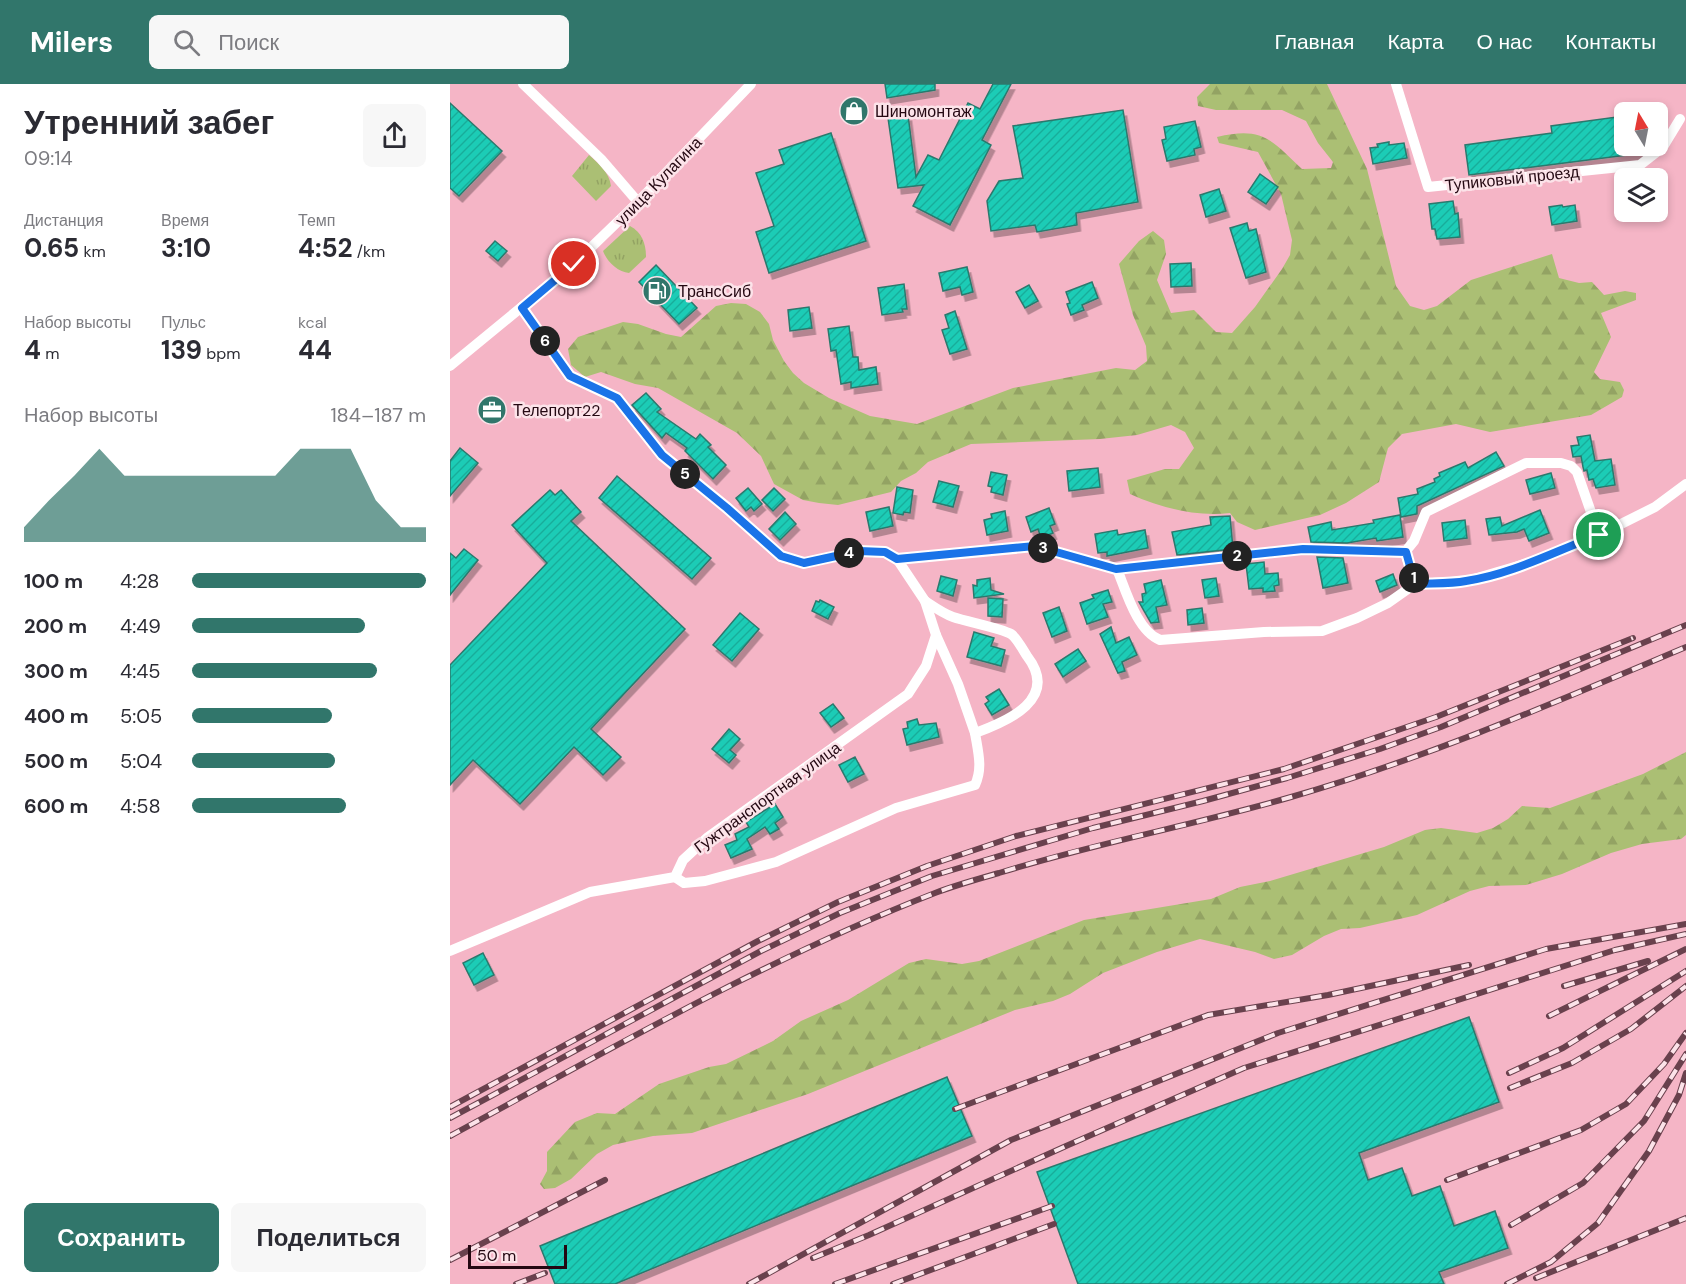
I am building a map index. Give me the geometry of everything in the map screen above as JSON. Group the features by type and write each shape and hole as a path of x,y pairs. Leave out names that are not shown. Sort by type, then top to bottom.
{"street":[{"path":"523,84 601,159 638,202"},
{"name":"улица Кулагина","path":"450,366 574,264 638,202 752,84"},
{"name":"Тупиковый проезд","path":"1396,84 1428,187 1640,165 1663,147 1680,119"},
{"path":"450,951 590,892 675,877 684,883 705,881 776,862 896,808 975,785 981,765 975,733 925,602 897,559 885,552 859,551 804,563 781,556 662,455 617,398 570,376 522,308"},
{"path":"1406,552 1414,542 1426,512 1433,507 1465,495 1514,467 1536,462 1561,463 1571,466 1577,472 1599,535"},
{"path":"1116,569 1143,628 1151,636 1160,640 1264,632 1322,631 1388,603 1415,584 1467,581 1532,562 1599,535 1655,507 1686,484"},
{"path":"897,559 1035,546 1116,569 1303,549 1406,552"},
{"path":"1406,552 1415,584"},
{"path":"925,602 950,616 1012,635 1037,672 1038,686 1034,697 1025,706 1005,722 975,733"},
{"name":"Гужтранспортная улица","path":"675,877 683,860 708,837 908,694 926,666 936,635"}],"green space":[{"path":"1210,84 1327,84 1367,169 1396,286 1410,306 1424,310 1437,306 1471,280 1552,254 1559,278 1579,283 1592,282 1604,295 1625,291 1636,293 1636,300 1601,313 1611,337 1594,372 1600,379 1620,382 1624,390 1622,397 1591,415 1490,432 1456,424 1402,434 1388,448 1379,482 1346,503 1320,515 1255,530 1237,522 1230,513 1205,514 1179,510 1130,494 1127,480 1165,469 1179,469 1194,448 1185,432 1171,425 1137,435 1100,439 971,444 928,462 916,473 901,481 891,492 838,505 803,500 774,484 761,456 737,433 658,388 635,384 601,372 585,377 571,365 568,349 578,337 623,322 638,324 681,337 716,306 731,303 746,304 760,312 769,324 773,340 784,361 804,383 829,398 870,416 917,424 1013,388 1116,368 1135,370 1147,361 1146,346 1133,315 1119,264 1139,241 1153,231 1164,240 1166,254 1157,280 1171,313 1194,310 1216,332 1232,333 1255,307 1282,269 1290,255 1292,240 1281,194 1258,152 1219,143 1217,137 1245,133 1265,138 1274,143 1302,169 1331,168 1333,162 1318,143 1306,121 1282,110 1216,110 1198,106 1197,97"},
{"path":"589,155 606,172 611,186 596,201 572,176"},
{"path":"630,226 638,232 642,239 646,257 629,273 613,266 603,251"},
{"path":"1686,752 1686,835 1681,839 1642,844 1611,853 1562,874 1526,885 1489,886 1470,891 1417,915 1360,928 1341,929 1292,955 1274,959 1255,952 1200,939 1157,952 1103,973 1070,994 1053,1001 1015,1010 808,1094 692,1133 653,1136 613,1145 597,1154 571,1179 555,1188 544,1189 540,1184 547,1171 547,1152 575,1122 597,1113 615,1114 659,1084 709,1067 726,1064 773,1041 801,1021 848,1000 909,963 926,959 962,964 979,961 1084,920 1211,899 1240,887 1270,881 1384,847 1425,830 1441,828 1477,833 1493,828 1508,819 1522,806 1550,808 1643,774"}],"building":[{"path":"885,84 935,84 935,90 887,98"},
{"path":"993,84 1011,84 982,140 991,145 950,225 913,206 924,185 898,188 888,118 908,115 916,177 928,155 939,160 968,103 980,109"},
{"path":"450,103 502,151 459,196 450,188"},
{"path":"1123,110 1138,202 1076,213 1077,225 1037,232 1035,225 991,231 987,201 999,181 1023,178 1013,126"},
{"path":"1614,117 1614,156 1619,156 1469,175 1465,145 1552,133 1551,126"},
{"path":"1195,121 1201,147 1194,149 1195,155 1167,161 1162,140 1166,139 1164,127"},
{"path":"831,133 866,241 769,273 756,232 774,226 756,173 784,164 779,150"},
{"path":"1389,142 1389,145 1404,143 1407,158 1373,164 1370,148"},
{"path":"1260,174 1278,187 1266,204 1248,192"},
{"path":"1219,189 1226,211 1206,217 1200,195"},
{"path":"1453,201 1455,214 1458,213 1460,237 1437,239 1435,229 1432,229 1429,204"},
{"path":"1562,205 1563,207 1575,205 1577,221 1552,225 1549,207"},
{"path":"1247,223 1249,231 1256,229 1266,272 1246,278 1230,228"},
{"path":"495,241 507,251 498,261 486,251"},
{"path":"1191,263 1192,286 1171,287 1170,264"},
{"path":"656,265 697,308 679,324 639,282"},
{"path":"967,267 973,292 962,295 960,287 943,291 939,273"},
{"path":"1092,282 1098,298 1082,305 1084,310 1071,315 1066,292"},
{"path":"904,284 907,309 902,309 903,312 882,315 878,288"},
{"path":"1029,285 1038,301 1025,308 1016,292"},
{"path":"809,307 812,328 790,331 788,310"},
{"path":"955,311 967,349 950,354 942,330 949,328 945,315"},
{"path":"849,326 853,357 858,357 859,370 876,367 878,384 851,388 851,382 841,384 836,350 831,351 828,329"},
{"path":"646,393 661,409 657,412 696,439 700,434 711,445 708,447 726,465 713,479 685,451 687,448 666,433 662,438 632,405"},
{"path":"1590,435 1595,461 1611,459 1615,485 1596,488 1593,479 1589,480 1587,470 1584,471 1581,456 1573,457 1571,446 1579,445 1577,437"},
{"path":"460,448 478,463 450,496 450,461"},
{"path":"1496,452 1504,466 1417,506 1417,514 1401,517 1398,498 1418,494 1417,489 1435,482 1434,479 1440,476 1439,473 1465,462 1468,468"},
{"path":"1098,468 1100,487 1069,491 1067,471"},
{"path":"991,472 1007,475 1003,495 991,492 992,487 988,486"},
{"path":"1551,473 1555,488 1530,494 1526,480"},
{"path":"617,476 711,558 692,579 599,498"},
{"path":"939,481 959,486 953,507 933,502"},
{"path":"897,487 913,490 910,513 904,512 903,515 893,513"},
{"path":"748,488 762,504 754,511 751,507 746,511 736,498"},
{"path":"774,488 785,499 773,511 762,500"},
{"path":"550,490 555,495 561,490 581,512 571,521 685,629 591,729 621,757 603,775 574,747 520,804 473,760 450,785 450,665 547,563 512,525"},
{"path":"889,507 893,526 870,531 866,512"},
{"path":"1049,508 1055,524 1050,526 1053,533 1041,538 1038,529 1031,532 1026,517"},
{"path":"1540,510 1549,533 1529,541 1524,529 1489,535 1486,519 1500,517 1502,526"},
{"path":"1005,511 1008,531 987,535 984,520 992,518 991,514"},
{"path":"785,512 796,524 780,540 769,529"},
{"path":"1400,515 1403,537 1377,541 1376,538 1347,543 1311,542 1308,527 1331,522 1332,530 1374,523 1373,520"},
{"path":"1230,516 1233,549 1177,555 1172,532 1211,525 1210,517"},
{"path":"1465,520 1467,538 1444,541 1442,523"},
{"path":"1117,530 1118,535 1145,530 1148,548 1107,556 1107,552 1098,553 1095,534"},
{"path":"464,549 478,560 450,595 450,553 456,558"},
{"path":"1317,557 1343,558 1348,583 1323,588"},
{"path":"1264,562 1265,574 1278,573 1279,585 1274,586 1275,591 1263,592 1263,588 1249,589 1246,564"},
{"path":"1393,574 1397,585 1380,592 1376,581"},
{"path":"941,576 957,580 953,596 937,591"},
{"path":"990,578 991,590 1004,594 974,598 973,585 977,586 977,580"},
{"path":"1216,578 1219,596 1205,598 1202,580"},
{"path":"1161,580 1167,605 1156,607 1159,622 1151,623 1139,602 1143,602 1142,594 1146,593 1144,584"},
{"path":"1108,590 1112,602 1103,604 1108,617 1087,624 1080,603 1094,598 1092,595"},
{"path":"988,598 1003,599 1002,617 988,616"},
{"path":"820,600 834,607 828,619 812,611 816,601"},
{"path":"1059,607 1067,631 1052,637 1043,613"},
{"path":"1202,608 1204,623 1188,625 1187,610"},
{"path":"740,613 759,629 732,661 713,645"},
{"path":"1111,627 1116,643 1129,637 1137,655 1122,662 1125,671 1118,673 1100,634"},
{"path":"974,632 994,638 991,646 1005,650 1001,666 967,657"},
{"path":"1078,649 1086,661 1063,677 1055,664"},
{"path":"999,689 1009,705 992,715 985,704 989,701 986,697"},
{"path":"833,704 844,718 831,727 820,713"},
{"path":"917,719 919,725 936,723 939,737 907,745 903,729 908,728 907,722"},
{"path":"729,729 740,739 730,750 736,755 729,763 712,749"},
{"path":"855,757 864,774 848,782 839,765"},
{"path":"775,804 783,817 775,823 779,829 770,834 765,827 747,839 752,849 731,858 725,845 737,840 735,834 749,827 746,822"},
{"path":"483,953 494,975 474,985 463,963"},
{"path":"1469,1017 1499,1102 1359,1153 1368,1180 1402,1168 1412,1196 1440,1186 1454,1226 1495,1211 1508,1248 1439,1272 1444,1284 1078,1284 1037,1172"},
{"path":"947,1077 972,1136 615,1284 555,1284 540,1246"}],"railway":[{"path":"450,1118 761,951 840,913 932,876 1093,828 1287,778 1380,749 1441,727 1686,625"},
{"path":"450,1107 758,941 838,902 927,866 1016,836 1284,769 1436,717 1633,638"},
{"path":"450,1136 749,976 872,919 935,893 1035,862 1255,807 1342,782 1491,728 1686,647"},
{"path":"749,1284 1011,1140 1278,1033 1546,949 1686,924"},
{"path":"813,1258 1244,1068 1615,950 1686,934"},
{"path":"1549,1016 1686,949"},
{"path":"1564,986 1648,961"},
{"path":"955,1109 1208,1015 1328,995 1469,965"},
{"path":"1509,1073 1563,1048 1686,971"},
{"path":"1510,1088 1572,1063 1631,1029 1686,986"},
{"path":"1447,1180 1581,1130 1626,1104 1664,1064 1686,1033"},
{"path":"1511,1225 1583,1183 1644,1121 1686,1054"},
{"path":"1507,1284 1551,1262 1598,1223 1649,1151 1679,1095 1686,1073"},
{"path":"450,1260 605,1180"},
{"path":"835,1284 1052,1206"},
{"path":"1536,1278 1686,1218"},
{"path":"893,1284 1054,1224"},
{"path":"516,1284 545,1273"}],"place":[{"name":"Шиномонтаж","path":"854,111"},
{"name":"ТрансСиб","path":"657,291"},
{"name":"Телепорт22","path":"492,410"}],"route":[{"path":"574,264 522,308 570,376 617,398 662,455 781,556 804,563 859,551 885,552 897,559 1035,546 1116,569 1303,549 1364,549 1406,552 1415,584 1467,581 1532,562 1599,535"}]}
